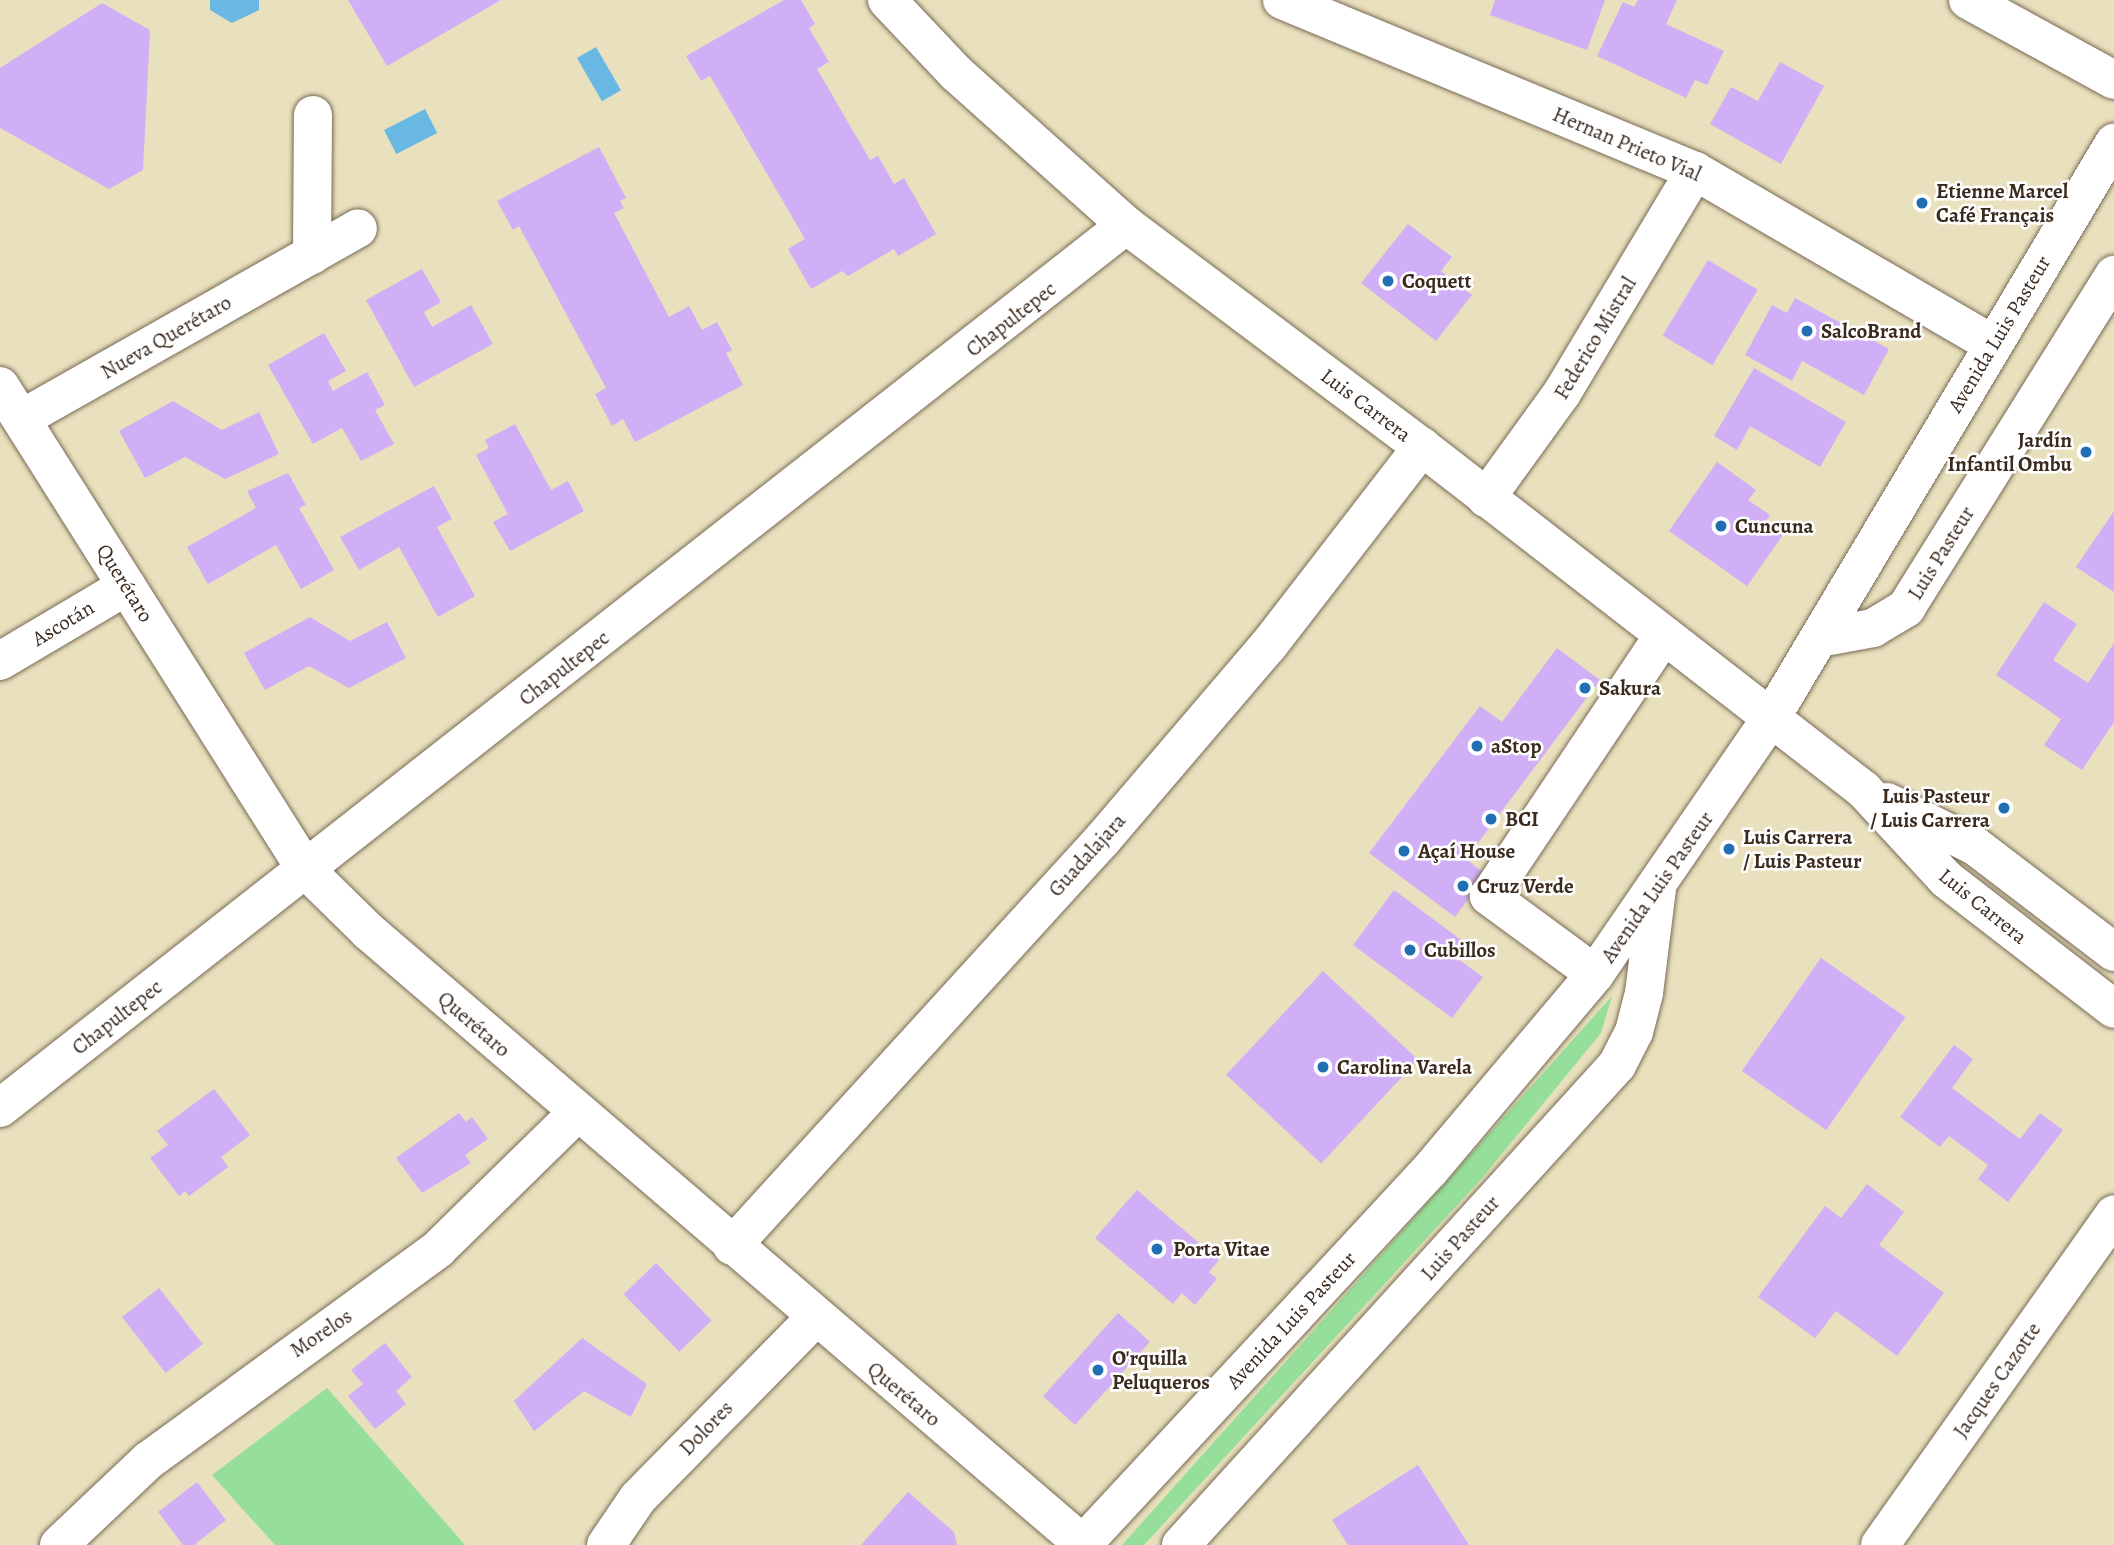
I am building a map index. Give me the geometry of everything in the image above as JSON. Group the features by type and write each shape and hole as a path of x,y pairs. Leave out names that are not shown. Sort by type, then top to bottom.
{"street":[{"name":"Luis Carrera","path":"887,0 956,73 1126,225 1422,447 1864,790 1947,879 2114,1009"},
{"name":"Hernan Prieto Vial","path":"1282,0 1695,171 1992,344"},
{"path":"1968,0 2114,80"},
{"path":"312,255 313,115"},
{"name":"Avenida Luis Pasteur","path":"1083,1545 1430,1170 1595,974 1657,889 1771,718 2114,143"},
{"name":"Federico Mistral","path":"1486,498 1562,393 1695,171"},
{"name":"Chapultepec","path":"0,1108 1126,225"},
{"name":"Nueva Querétaro","path":"21,419 358,228"},
{"name":"Luis Pasteur","path":"1819,638 1873,628 1906,607 2114,275"},
{"name":"Querétaro","path":"0,386 306,870 368,931 577,1113 1083,1545"},
{"name":"Guadalajara","path":"732,1246 1103,839 1268,646 1422,447"},
{"name":"Ascotán","path":"0,661 127,586"},
{"path":"1595,974 1489,896 1664,635"},
{"name":"Luis Carrera","path":"1864,790 1975,846 2114,952"},
{"name":"Luis Pasteur","path":"1181,1545 1616,1065 1634,1032 1644,993 1657,889"},
{"name":"Morelos","path":"59,1545 135,1472 193,1426 438,1249 577,1113"},
{"name":"Jacques Cazotte","path":"1880,1545 2114,1215"},
{"name":"Dolores","path":"606,1545 638,1498 815,1318"}],"green space":[{"path":"1612,996 1601,1033 1483,1177 1144,1545 1122,1545"},
{"path":"327,1388 465,1545 275,1545 212,1475"}],"water":[{"path":"210,0 259,0 259,10 232,23 210,10"},
{"path":"596,47 621,90 602,101 577,58"},
{"path":"425,109 437,133 396,154 384,130"}],"building":[{"path":"348,0 501,0 387,66"},
{"path":"784,0 801,0 815,24 809,28 829,62 817,69 870,160 878,156 894,184 904,178 936,234 898,256 894,249 848,276 842,271 811,289 788,249 805,239 710,76 701,81 686,56"},
{"path":"1495,0 1605,0 1587,50 1490,15"},
{"path":"1638,0 1677,0 1666,24 1724,51 1707,85 1695,80 1686,98 1597,56 1623,2 1634,7"},
{"path":"102,3 150,30 143,170 109,189 0,128 0,68"},
{"path":"1780,62 1824,86 1781,164 1710,124 1731,87 1758,101"},
{"path":"599,147 626,198 620,201 624,208 614,213 669,317 689,306 702,330 717,322 732,350 726,353 743,385 635,442 623,419 612,426 595,394 606,388 519,226 513,230 497,201"},
{"path":"1408,224 1452,257 1441,271 1472,295 1436,341 1361,283"},
{"path":"1708,260 1758,290 1712,365 1663,335"},
{"path":"422,269 441,302 424,312 432,327 471,305 493,344 414,387 366,300"},
{"name":"SalcoBrand","path":"1795,298 1889,349 1864,395 1802,361 1792,381 1745,355 1772,305 1787,313"},
{"path":"324,333 346,371 328,381 333,391 367,372 385,405 375,410 394,444 361,461 342,428 313,444 268,365"},
{"path":"1754,368 1846,422 1820,467 1750,426 1737,450 1714,436"},
{"path":"173,401 222,430 259,412 279,454 225,479 185,457 145,478 119,431"},
{"path":"515,424 551,490 568,481 584,511 510,551 493,522 508,514 476,455 489,448 485,440"},
{"name":"Cuncuna","path":"1717,462 1756,490 1748,500 1770,515 1765,522 1783,535 1747,586 1669,531"},
{"path":"288,473 306,505 299,508 334,570 301,589 276,545 208,584 187,547 256,508 247,491"},
{"path":"434,486 452,519 437,527 475,596 438,617 399,547 359,570 340,537"},
{"path":"2114,511 2114,592 2076,567"},
{"path":"2044,602 2077,624 2053,660 2088,683 2114,643 2114,722 2082,770 2044,745 2061,719 1996,675"},
{"path":"310,617 350,641 387,622 406,658 349,688 309,666 265,690 244,653"},
{"path":"1557,648 1600,680 1466,859 1486,875 1455,917 1369,853 1480,706 1502,722"},
{"name":"Cubillos","path":"1394,890 1464,942 1454,956 1483,977 1452,1018 1353,945"},
{"path":"1821,958 1905,1017 1826,1130 1742,1071"},
{"name":"Carolina Varela","path":"1323,971 1418,1060 1321,1164 1226,1075"},
{"path":"1954,1045 1973,1059 1952,1088 2020,1139 2040,1113 2063,1130 2008,1202 1978,1179 1988,1165 1949,1136 1940,1147 1900,1117"},
{"path":"214,1089 250,1135 221,1157 228,1167 189,1196 185,1191 179,1196 150,1158 168,1145 157,1131"},
{"path":"459,1113 466,1122 472,1117 488,1139 465,1155 471,1163 422,1193 396,1158"},
{"path":"1867,1184 1904,1212 1879,1245 1944,1293 1897,1356 1836,1311 1815,1338 1758,1297 1825,1206 1841,1218"},
{"name":"Porta Vitae","path":"1137,1190 1219,1260 1209,1272 1217,1279 1195,1305 1182,1293 1173,1304 1095,1238"},
{"path":"656,1263 712,1321 679,1352 624,1294"},
{"path":"159,1288 203,1344 166,1373 122,1317"},
{"name":"O'rquilla Peluqueros","path":"1118,1313 1150,1342 1075,1425 1043,1396"},
{"path":"582,1338 647,1384 631,1417 584,1391 534,1431 514,1401"},
{"path":"385,1343 412,1377 396,1391 406,1404 375,1429 348,1396 363,1384 351,1370"},
{"path":"1418,1465 1469,1545 1348,1545 1332,1520"},
{"path":"197,1482 226,1520 194,1545 183,1545 158,1512"},
{"path":"908,1492 954,1532 957,1545 861,1545"}],"place":[{"name":"Etienne Marcel Café Français","path":"1922,203"},
{"name":"Coquett","path":"1388,281"},
{"name":"SalcoBrand","path":"1807,331"},
{"name":"Jardín Infantil Ombu","path":"2086,452"},
{"name":"Cuncuna","path":"1721,526"},
{"name":"Sakura","path":"1585,688"},
{"name":"aStop","path":"1477,746"},
{"name":"Luis Pasteur / Luis Carrera","path":"2004,808"},
{"name":"BCI","path":"1491,819"},
{"name":"Luis Carrera / Luis Pasteur","path":"1729,849"},
{"name":"Açaí House","path":"1404,851"},
{"name":"Cruz Verde","path":"1463,886"},
{"name":"Cubillos","path":"1410,950"},
{"name":"Carolina Varela","path":"1323,1067"},
{"name":"Porta Vitae","path":"1157,1249"},
{"name":"O'rquilla Peluqueros","path":"1098,1370"}]}
